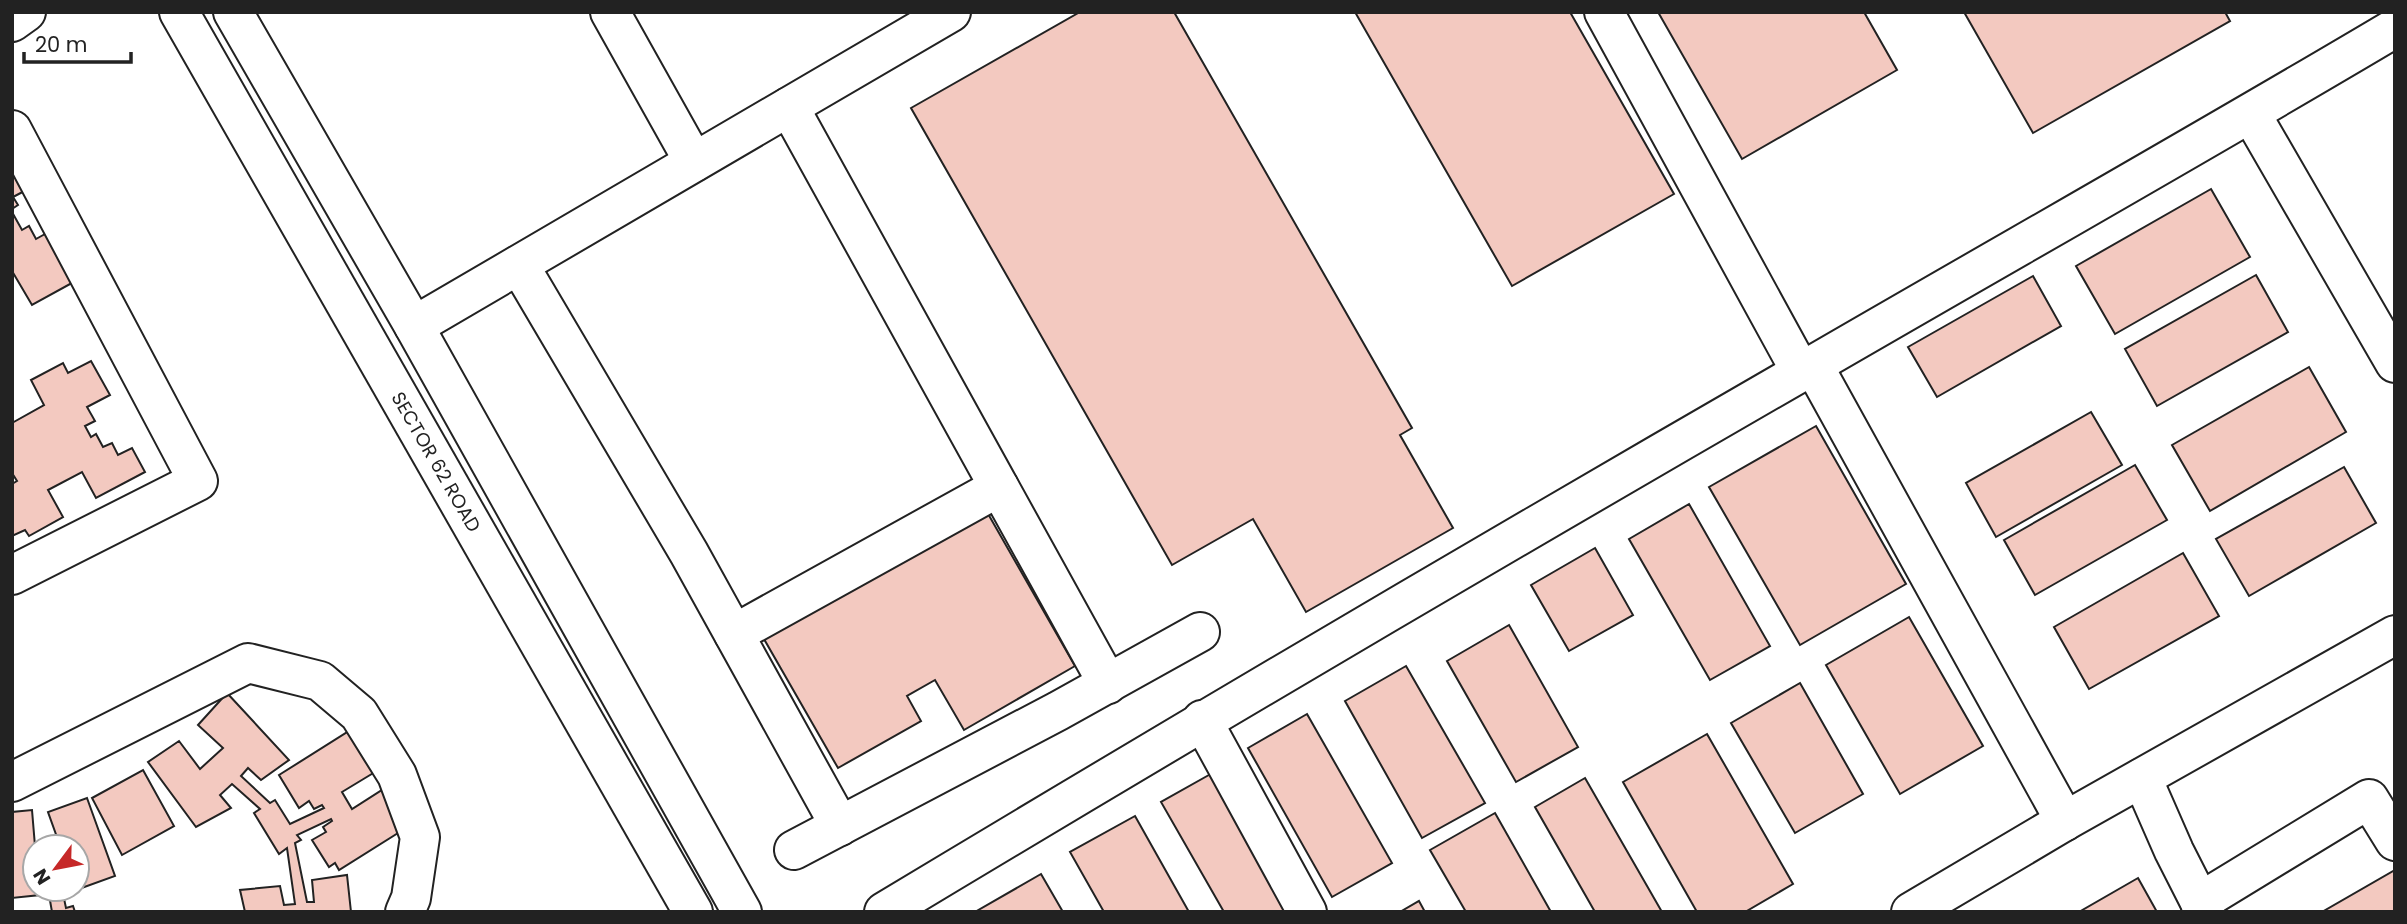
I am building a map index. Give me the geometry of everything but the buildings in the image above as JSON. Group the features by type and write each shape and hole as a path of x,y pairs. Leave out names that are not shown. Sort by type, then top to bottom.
{"street":[{"path":"12,22 26,12"},
{"name":"SECTOR 62 ROAD","path":"179,12 463,508 679,907"},
{"path":"233,12 414,326 743,912"},
{"path":"610,12 695,162"},
{"path":"414,326 951,12"},
{"path":"1604,12 2065,821"},
{"path":"884,912 1202,720 1807,368 2251,114 2395,28"},
{"path":"789,107 1108,684"},
{"path":"2251,114 2395,363"},
{"path":"12,131 198,481 12,575"},
{"path":"519,265 689,553 840,826"},
{"path":"463,508 502,484"},
{"path":"734,634 999,487"},
{"path":"794,850 1108,684 1200,632"},
{"path":"1911,912 2065,821 2395,635"},
{"path":"12,782 248,663 320,681 359,715 397,775 420,837 411,898 405,912"},
{"path":"1202,720 1307,912"},
{"path":"2142,778 2203,907 2382,790 2395,841"}]}
